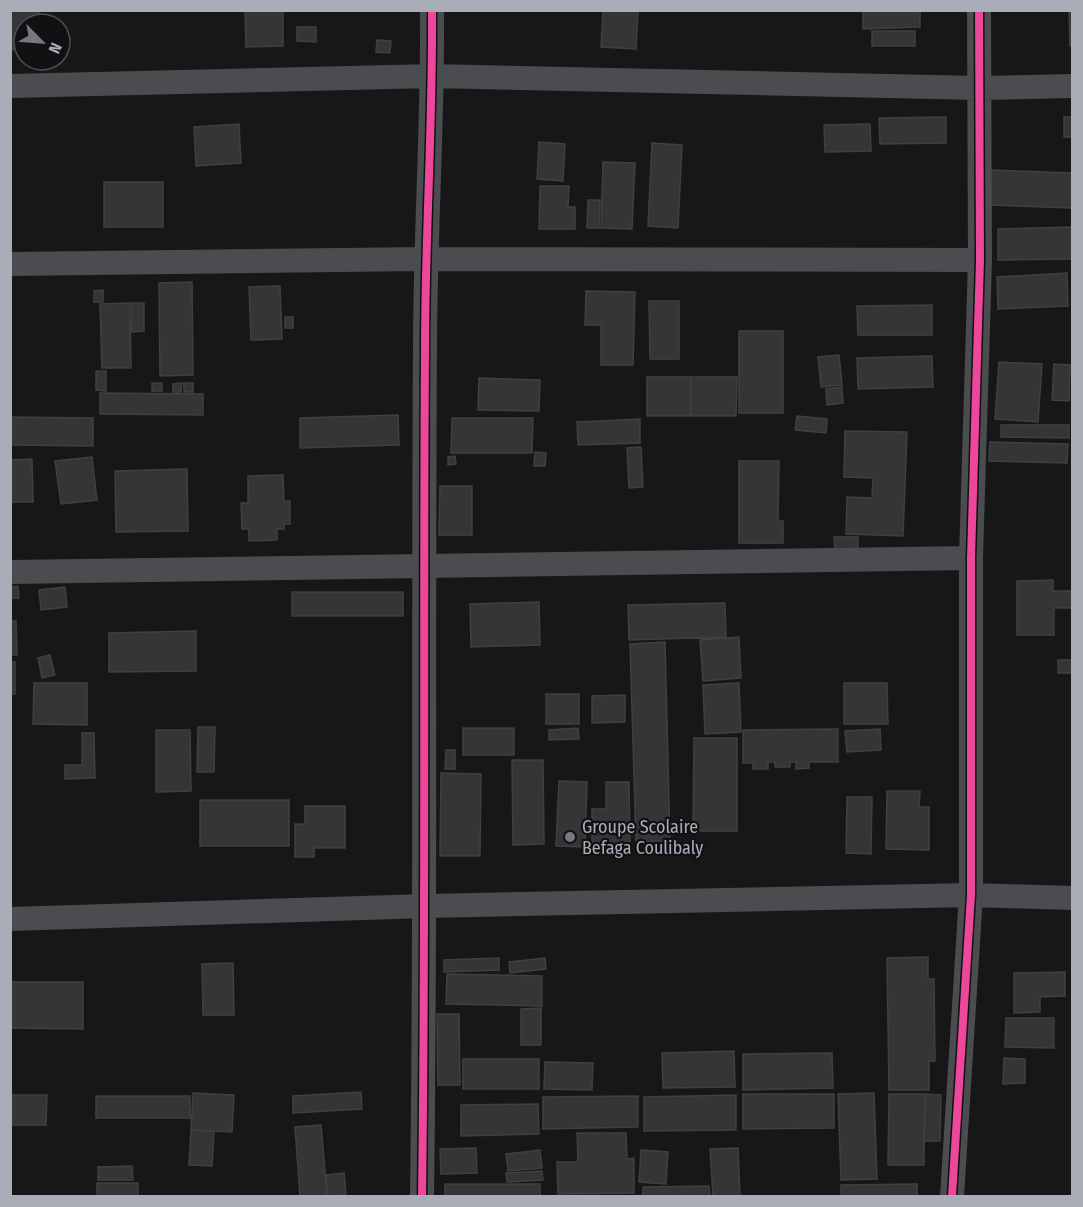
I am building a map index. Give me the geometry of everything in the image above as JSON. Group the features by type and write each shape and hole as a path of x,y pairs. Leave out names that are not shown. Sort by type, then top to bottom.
{"street":[{"path":"422,1197 426,906 425,258 432,76 432,10"},
{"path":"952,1197 971,895 971,558 980,260 979,10"},
{"path":"10,86 432,76 979,88 1072,86"},
{"path":"10,264 425,258 980,260"},
{"path":"10,572 971,558"},
{"path":"10,919 426,906 971,895 1072,898"}],"building":[{"path":"10,10 39,10 39,12 12,12 12,50 10,50"},
{"path":"245,10 283,10 283,46 246,47"},
{"path":"603,10 638,10 636,49 601,47"},
{"path":"863,10 920,10 920,27 863,29"},
{"path":"1069,10 1072,10 1072,46 1070,46"},
{"path":"297,27 316,27 316,42 297,41"},
{"path":"872,31 915,31 915,46 872,46"},
{"path":"377,40 391,41 390,53 376,52"},
{"path":"946,117 946,143 880,144 879,118"},
{"path":"1064,117 1072,117 1072,137 1064,137"},
{"path":"239,124 241,163 196,166 194,127"},
{"path":"870,124 871,151 825,152 824,125"},
{"path":"539,142 565,144 563,181 537,179"},
{"path":"652,143 682,145 678,228 648,226"},
{"path":"603,162 635,163 632,229 601,228"},
{"path":"990,170 1072,173 1071,208 989,205"},
{"path":"104,182 163,182 163,227 104,227"},
{"path":"540,186 569,186 568,207 575,207 575,229 539,229"},
{"path":"588,200 600,200 599,228 587,228"},
{"path":"1072,227 1072,259 998,260 998,229"},
{"path":"1067,273 1068,306 998,309 997,277"},
{"path":"192,282 193,375 160,376 159,283"},
{"path":"280,286 282,339 251,340 249,287"},
{"path":"103,290 103,302 94,302 94,291"},
{"path":"586,291 635,292 633,365 601,365 601,325 585,325"},
{"path":"649,301 679,301 679,359 650,359"},
{"path":"130,303 131,368 102,368 100,304"},
{"path":"132,303 144,303 144,331 132,332"},
{"path":"932,305 932,335 858,335 857,306"},
{"path":"285,317 293,317 293,328 285,328"},
{"path":"739,331 783,331 783,413 739,413"},
{"path":"839,355 842,385 821,387 818,357"},
{"path":"932,356 933,387 858,389 857,358"},
{"path":"999,362 1042,364 1038,422 995,419"},
{"path":"1054,364 1070,365 1069,401 1052,400"},
{"path":"96,371 106,371 106,391 96,390"},
{"path":"647,377 691,377 691,416 647,416"},
{"path":"691,377 737,377 736,416 691,416"},
{"path":"479,378 540,380 539,411 478,410"},
{"path":"152,383 162,383 162,391 152,391"},
{"path":"182,383 181,392 173,392 173,384"},
{"path":"184,383 193,383 193,392 184,392"},
{"path":"842,387 843,403 827,405 826,389"},
{"path":"100,393 203,394 203,415 100,414"},
{"path":"398,415 399,445 300,448 300,418"},
{"path":"797,416 827,419 826,433 795,430"},
{"path":"10,417 93,418 93,446 10,445"},
{"path":"452,418 533,418 532,453 451,453"},
{"path":"640,419 640,443 578,445 577,422"},
{"path":"1001,425 1069,425 1069,438 1001,437"},
{"path":"845,431 907,432 903,536 846,534 847,497 872,498 873,478 844,477"},
{"path":"990,442 1068,444 1067,463 989,461"},
{"path":"641,447 643,487 629,488 627,448"},
{"path":"535,452 546,453 545,466 534,466"},
{"path":"455,456 456,464 448,465 448,457"},
{"path":"92,457 97,500 61,504 55,461"},
{"path":"32,459 33,502 10,502 10,460"},
{"path":"739,461 779,461 778,521 783,521 783,543 739,543"},
{"path":"187,469 188,531 116,532 115,471"},
{"path":"283,475 284,501 290,501 290,524 284,524 284,529 277,529 277,540 249,541 249,529 242,529 241,503 248,503 248,476"},
{"path":"440,486 472,486 472,535 439,535"},
{"path":"834,537 858,537 858,552 835,551"},
{"path":"1053,580 1053,591 1072,591 1072,608 1054,608 1054,635 1017,635 1017,581"},
{"path":"18,586 19,598 10,598 10,587"},
{"path":"65,587 67,607 41,610 39,590"},
{"path":"292,592 403,592 403,616 292,616"},
{"path":"539,602 540,645 471,647 470,604"},
{"path":"725,603 726,637 629,640 628,605"},
{"path":"10,621 16,621 17,655 10,655"},
{"path":"196,631 196,671 109,672 109,633"},
{"path":"739,637 741,678 703,681 700,640"},
{"path":"665,642 670,841 636,842 630,644"},
{"path":"50,655 55,675 42,678 38,658"},
{"path":"1058,660 1072,660 1072,673 1058,673"},
{"path":"10,662 15,662 15,694 10,694"},
{"path":"34,683 87,683 87,725 33,724"},
{"path":"739,683 741,732 705,734 703,685"},
{"path":"844,683 887,683 888,724 844,724"},
{"path":"546,694 579,694 579,724 546,724"},
{"path":"625,695 625,722 592,723 592,696"},
{"path":"198,727 215,727 214,772 197,772"},
{"path":"463,728 514,728 514,755 463,755"},
{"path":"578,728 579,739 549,740 549,730"},
{"path":"838,729 838,762 809,762 809,768 796,769 796,762 790,762 790,767 775,767 775,762 768,762 768,769 753,769 753,763 743,763 743,730"},
{"path":"880,729 881,750 847,752 845,731"},
{"path":"156,730 190,730 191,791 156,792"},
{"path":"82,733 94,733 95,778 65,779 65,765 82,765"},
{"path":"694,738 737,738 737,831 693,831"},
{"path":"446,750 455,750 455,769 445,769"},
{"path":"512,760 543,760 544,844 513,845"},
{"path":"441,773 481,774 480,856 440,856"},
{"path":"559,781 587,782 585,847 556,846"},
{"path":"606,782 629,782 630,845 592,846 592,809 606,809"},
{"path":"887,791 920,791 919,807 929,807 929,850 886,849"},
{"path":"847,797 872,797 871,854 846,853"},
{"path":"200,800 289,800 289,846 200,846"},
{"path":"305,806 345,806 345,848 314,848 314,857 295,857 295,824 305,824"},
{"path":"928,957 928,979 934,979 935,1061 929,1061 929,1090 889,1090 887,958"},
{"path":"499,958 499,970 444,972 444,960"},
{"path":"545,958 546,969 510,973 509,962"},
{"path":"233,963 234,1015 203,1015 202,964"},
{"path":"1065,972 1065,996 1040,997 1040,1012 1014,1013 1014,973"},
{"path":"447,974 542,976 542,1006 446,1004"},
{"path":"10,982 83,982 83,1029 10,1028"},
{"path":"541,1008 541,1045 521,1045 521,1009"},
{"path":"437,1014 459,1014 460,1085 438,1085"},
{"path":"1006,1018 1054,1018 1054,1048 1005,1047"},
{"path":"734,1051 735,1087 663,1088 662,1053"},
{"path":"832,1053 833,1088 743,1090 743,1054"},
{"path":"1004,1058 1025,1059 1025,1083 1003,1084"},
{"path":"463,1059 539,1059 539,1089 463,1089"},
{"path":"545,1062 593,1063 592,1090 544,1089"},
{"path":"361,1092 362,1109 293,1113 293,1096"},
{"path":"193,1093 234,1095 232,1132 191,1130"},
{"path":"874,1093 877,1179 841,1180 838,1094"},
{"path":"743,1094 834,1094 834,1128 743,1129"},
{"path":"889,1094 925,1094 924,1165 888,1165"},
{"path":"925,1094 941,1095 940,1141 924,1141"},
{"path":"10,1095 47,1095 46,1125 10,1125"},
{"path":"736,1095 736,1130 644,1131 644,1097"},
{"path":"96,1096 190,1096 190,1118 96,1118"},
{"path":"638,1096 638,1127 543,1129 543,1097"},
{"path":"538,1104 539,1134 461,1136 461,1105"},
{"path":"321,1125 327,1196 300,1196 295,1127"},
{"path":"191,1130 214,1131 212,1166 189,1165"},
{"path":"577,1133 626,1133 627,1159 634,1158 634,1193 558,1194 557,1162 578,1162"},
{"path":"476,1148 477,1173 441,1174 440,1149"},
{"path":"738,1148 740,1196 713,1196 710,1149"},
{"path":"540,1150 542,1168 508,1171 506,1154"},
{"path":"641,1150 668,1152 666,1184 639,1182"},
{"path":"132,1166 133,1180 98,1180 98,1167"},
{"path":"542,1171 543,1180 507,1182 506,1173"},
{"path":"344,1173 346,1195 327,1196 326,1175"},
{"path":"97,1183 138,1183 138,1196 97,1196"},
{"path":"445,1184 540,1184 540,1196 445,1196"},
{"path":"917,1184 917,1196 841,1196 841,1185"},
{"path":"709,1186 710,1196 643,1196 643,1187"}],"cycle path":[{"path":"422,1196 425,308 432,10"},
{"path":"952,1196 971,895 971,558 980,260 979,10"}],"place":[{"name":"Groupe Scolaire Befaga Coulibaly","path":"570,837"}]}
